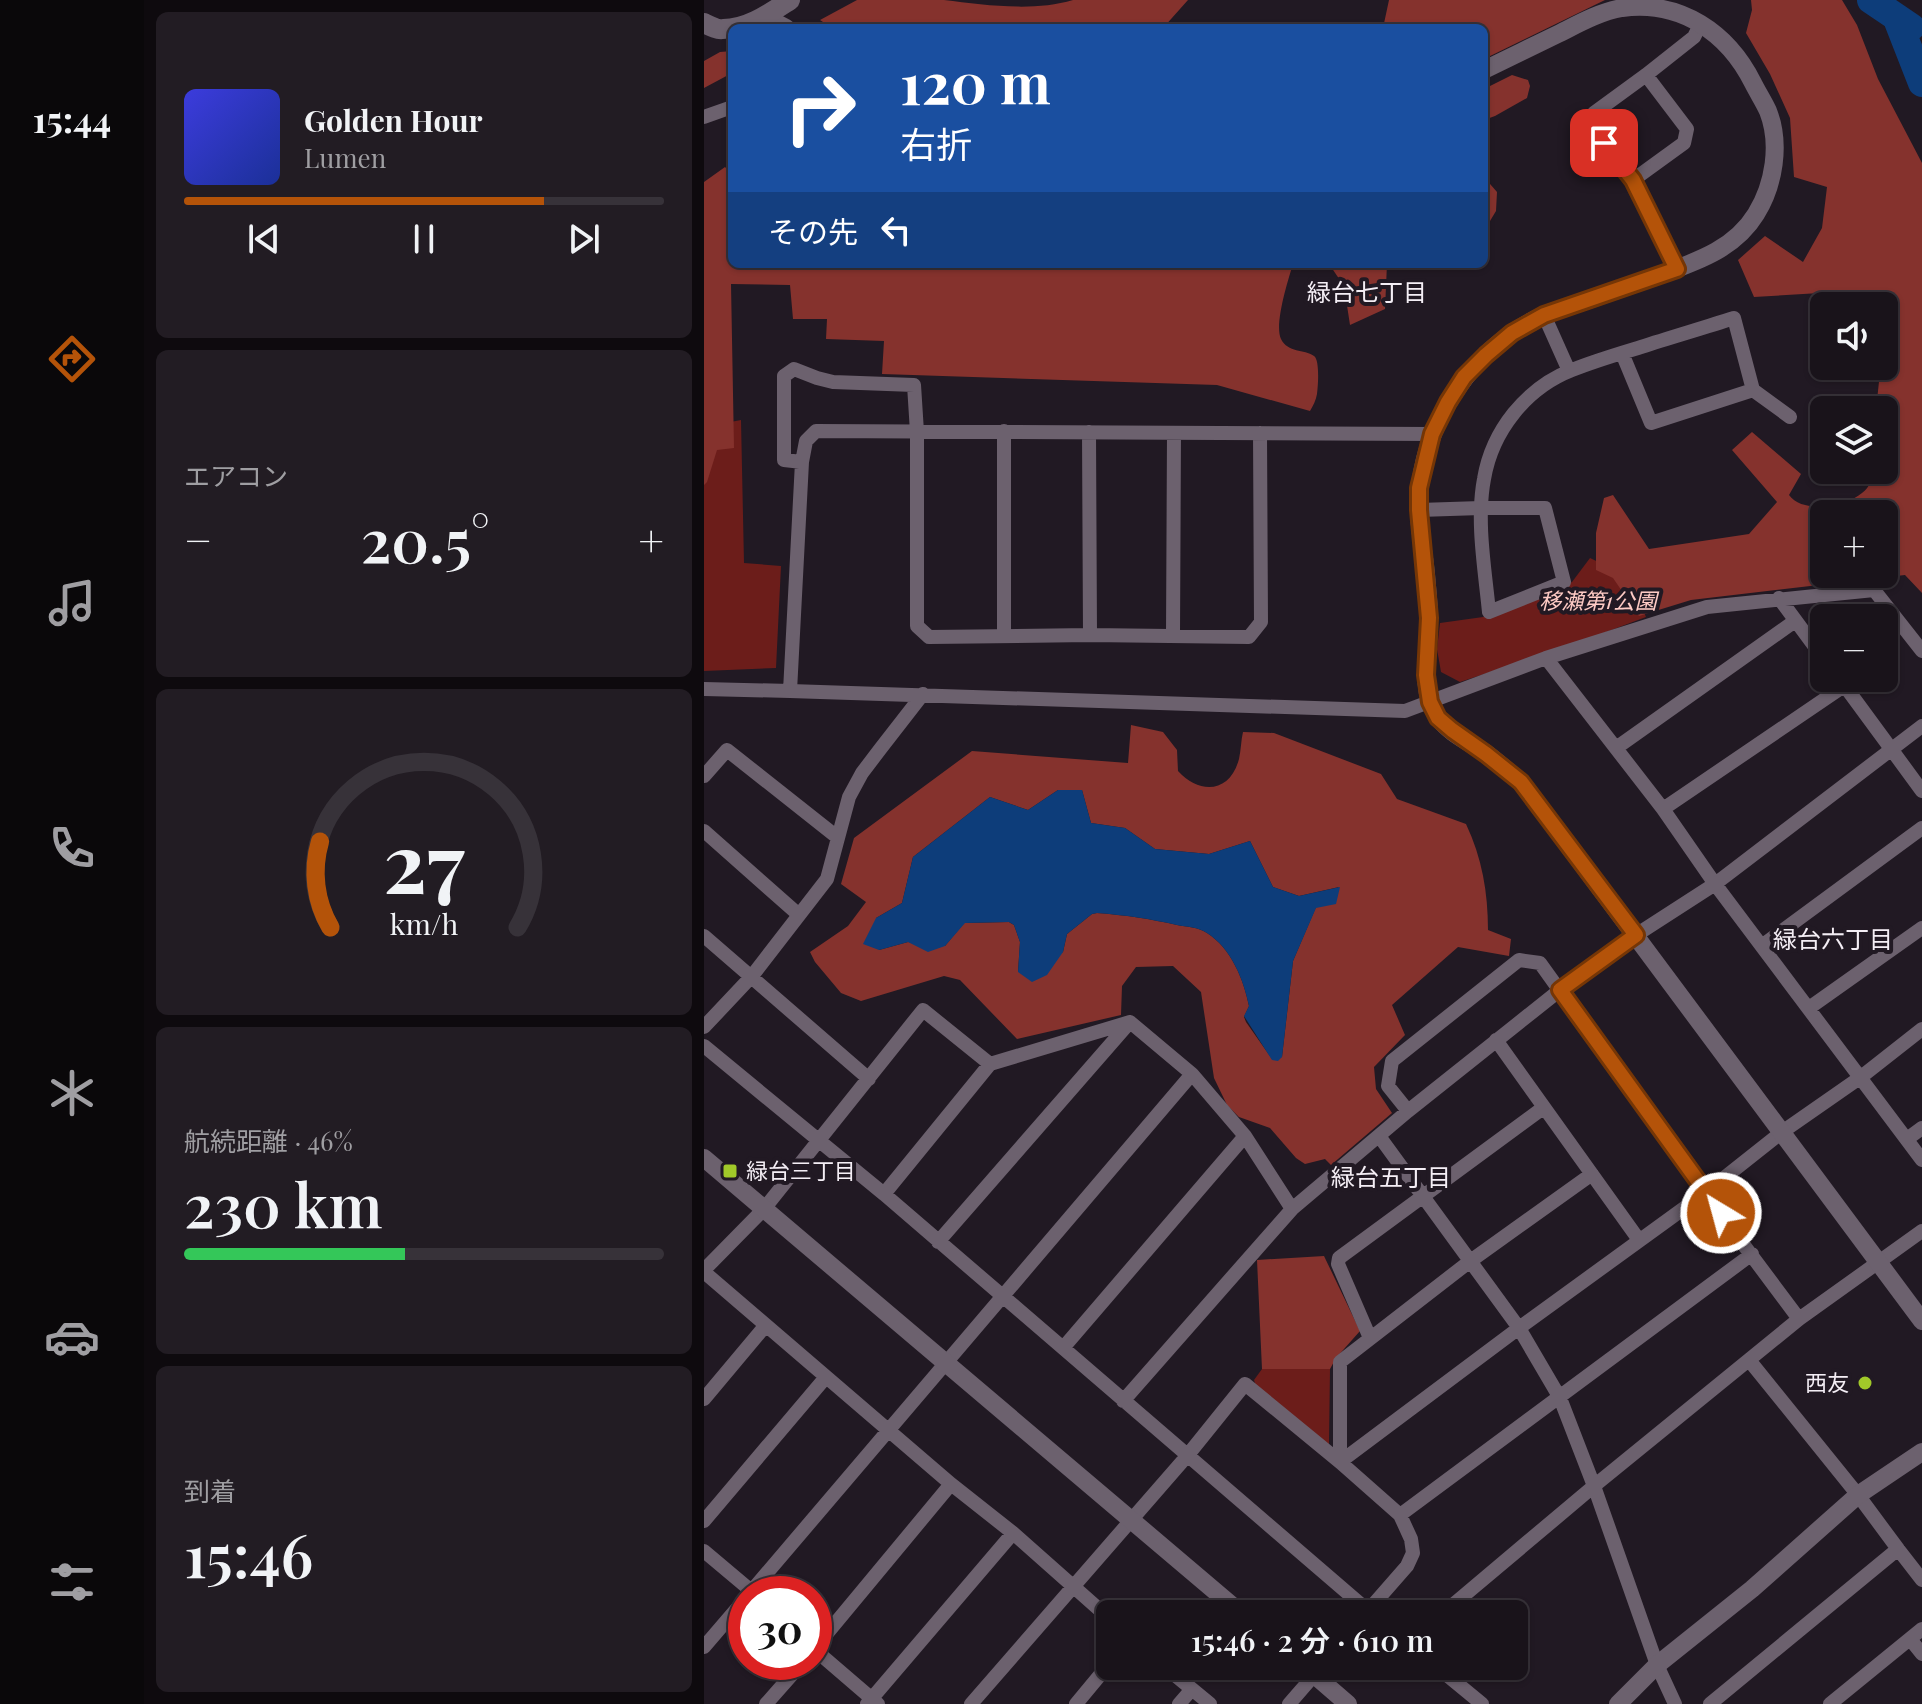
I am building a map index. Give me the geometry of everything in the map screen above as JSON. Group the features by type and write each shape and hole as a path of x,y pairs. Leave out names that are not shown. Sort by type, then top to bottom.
{"main road":[{"path":"746,24 765,17 790,0"}],"street":[{"path":"1488,68 1592,17 1622,8 1651,7 1678,11 1723,39 1737,55 1768,113 1775,152 1766,195 1742,233 1725,247 1677,269 1544,315 1512,333 1486,355 1464,377 1448,402 1432,434 1419,488 1429,618 1426,675 1430,702 1438,718 1521,782 1922,1321"},
{"path":"765,17 778,24"},
{"path":"1677,269 1633,180 1590,125 1594,113 1694,37 1701,23"},
{"path":"1633,180 1684,143 1687,129 1646,75"},
{"path":"704,117 728,108"},
{"path":"1544,315 1569,371"},
{"path":"1419,510 1481,508 1545,508 1564,582 1489,612 1481,508 1483,481 1499,433 1516,409 1538,390 1569,371 1734,318 1753,390 1790,417"},
{"path":"1622,353 1651,423 1753,390"},
{"path":"802,462 784,460 784,376 794,369 833,382 914,385 917,432 917,626 929,637 1249,637 1261,622 1260,433"},
{"path":"790,691 802,462 806,441 816,431 1432,434"},
{"path":"1004,431 1004,636"},
{"path":"1089,432 1090,635"},
{"path":"1173,636 1174,433"},
{"path":"704,689 1405,711 1546,658 1707,607 1874,590 1922,651"},
{"path":"1779,598 1810,641"},
{"path":"1616,748 1795,621"},
{"path":"1546,658 1663,809 1715,884 1922,1160"},
{"path":"1663,809 1828,692"},
{"path":"1850,692 1922,791"},
{"path":"704,1027 752,976 827,879 849,797 862,773 923,694"},
{"path":"1123,1401 1292,1209 1408,1111 1560,990 1636,935 1715,884 1922,726"},
{"path":"704,776 727,750 837,837"},
{"path":"1763,945 1922,828"},
{"path":"704,831 799,915"},
{"path":"1809,1008 1922,928"},
{"path":"704,936 869,1079"},
{"path":"1408,1111 1388,1086 1392,1061 1519,960 1540,963 1799,1319"},
{"path":"990,1064 923,1010 764,1209 704,1271 1096,1606"},
{"path":"884,1194 990,1064 1130,1022"},
{"path":"1130,1022 1192,1074 1245,1136 1292,1209"},
{"path":"938,1242 1130,1022"},
{"path":"1340,1462 1922,1029"},
{"path":"1496,1040 1639,1240"},
{"path":"704,1046 884,1194 1353,1600"},
{"path":"766,1576 1192,1074"},
{"path":"1370,1338 1338,1264 1339,1258 1543,1108"},
{"path":"1907,1139 1922,1128"},
{"path":"1063,1348 1245,1136"},
{"path":"1379,1136 1519,1328 1560,1398 1657,1665 1675,1704"},
{"path":"704,1158 1225,1600"},
{"path":"1340,1462 1340,1362 1469,1262 1592,1174"},
{"path":"1459,1600 1799,1319 1922,1231"},
{"path":"1400,1515 1752,1254"},
{"path":"704,1399 766,1325"},
{"path":"1749,1360 1922,1580"},
{"path":"704,1521 826,1377"},
{"path":"971,1704 1187,1456 1245,1384 1400,1515 1411,1539 1413,1553 1407,1566 1379,1600"},
{"path":"1618,1704 1657,1665 1752,1589 1858,1495 1922,1452"},
{"path":"832,1627 951,1484"},
{"path":"832,1665 873,1702 1013,1533"},
{"path":"1710,1704 1898,1549"},
{"path":"704,1551 731,1576"},
{"path":"704,1647 728,1620"},
{"path":"1830,1704 1922,1629"},
{"path":"1910,1639 1922,1654"},
{"path":"766,1704 787,1680"},
{"path":"1076,1704 1096,1680"},
{"path":"1181,1680 1210,1704"},
{"path":"1289,1704 1305,1680"},
{"path":"1324,1680 1348,1704"},
{"path":"1453,1680 1482,1704"},
{"path":"1179,1704 1192,1689"}],"green space":[{"path":"741,420 744,563 781,566 776,668 704,671 704,427"},
{"name":"移瀬第1公園","path":"1590,558 1613,569 1636,594 1646,617 1460,682 1441,672 1437,649 1440,623 1483,617 1572,582"},
{"path":"1262,1369 1330,1369 1329,1445 1257,1389 1254,1380"}],"shaded area":[{"path":"857,0 944,0 1025,7 1073,0 1188,0 1167,24 826,24 820,20"},
{"path":"1389,0 1605,0 1488,57 1488,24 1384,24"},
{"path":"1751,0 1842,0 1857,25 1878,79 1922,163 1922,593 1905,575 1898,576 1898,500 1850,500 1869,484 1898,484 1898,396 1877,396 1879,380 1898,380 1898,292 1810,292 1754,297 1738,260 1765,236 1803,262 1822,228 1827,187 1794,177 1790,118 1770,74 1746,33 1752,10"},
{"path":"728,51 728,75 704,88 704,61"},
{"path":"1512,75 1528,80 1530,86 1527,98 1488,119 1488,87"},
{"path":"725,167 728,170 728,268 1292,268 1282,302 1279,332 1288,347 1316,358 1318,380 1315,401 1310,411 1217,385 882,374 884,341 826,339 827,319 793,319 790,285 731,284 734,448 717,450 704,485 704,182"},
{"path":"1488,182 1497,192 1496,211 1490,221"},
{"path":"1332,268 1387,268 1385,309 1350,325 1344,286"},
{"path":"1752,432 1801,474 1789,495 1810,506 1810,586 1691,600 1639,616 1613,578 1596,570 1596,533 1604,498 1613,495 1649,549 1749,534 1777,502 1732,450"},
{"path":"1131,725 1163,732 1177,750 1178,771 1196,784 1213,787 1229,779 1235,770 1243,732 1274,733 1381,774 1397,799 1466,824 1483,876 1488,930 1511,939 1509,956 1458,947 1392,1005 1405,1035 1374,1067 1376,1089 1392,1113 1331,1165 1325,1159 1305,1164 1270,1128 1239,1117 1227,1105 1214,1078 1201,992 1173,966 1136,967 1122,986 1121,1015 1017,1039 960,980 944,976 861,1001 841,993 815,962 810,952 848,926 866,902 841,884 854,838 972,751 1128,763","holes":["1058,790 1082,790 1091,823 1125,828 1155,849 1209,854 1250,841 1273,887 1299,896 1339,887 1316,907 1293,961 1282,1057 1272,1059 1246,1022 1247,996 1230,956 1215,939 1196,928 1128,916 1092,914 1067,934 1063,952 1018,972 1020,942 1014,925 1009,922 964,923 945,946 908,942 879,950 876,918 902,903 913,857 990,797 1028,810"]},
{"path":"1324,1256 1360,1331 1330,1369 1262,1369 1257,1260"}],"water":[{"path":"1058,790 1082,790 1091,823 1125,828 1155,849 1209,854 1250,841 1273,887 1299,896 1340,887 1336,904 1316,908 1293,961 1282,1057 1278,1061 1272,1060 1244,1016 1249,1006 1247,996 1230,956 1215,939 1196,928 1128,916 1092,914 1067,934 1063,952 1047,975 1032,982 1018,972 1020,942 1014,925 1009,922 965,923 945,946 928,952 908,942 879,950 863,944 876,918 902,903 913,857 990,797 1028,810"}],"waterway":[{"path":"1871,0 1911,27"},
{"path":"1897,19 1922,83"}],"place":[{"name":"緑台三丁目","path":"730,1171"},
{"name":"西友","path":"1865,1383"}],"district":[{"name":"緑台七丁目","path":"1367,293"},
{"name":"緑台六丁目","path":"1833,940"},
{"name":"緑台五丁目","path":"1391,1178"}],"route":[{"path":"1604,143 1633,180 1677,269 1544,315 1512,333 1464,377 1448,402 1432,434 1419,488 1429,618 1426,675 1430,702 1438,718 1521,782 1636,935 1560,990 1721,1213"}]}
